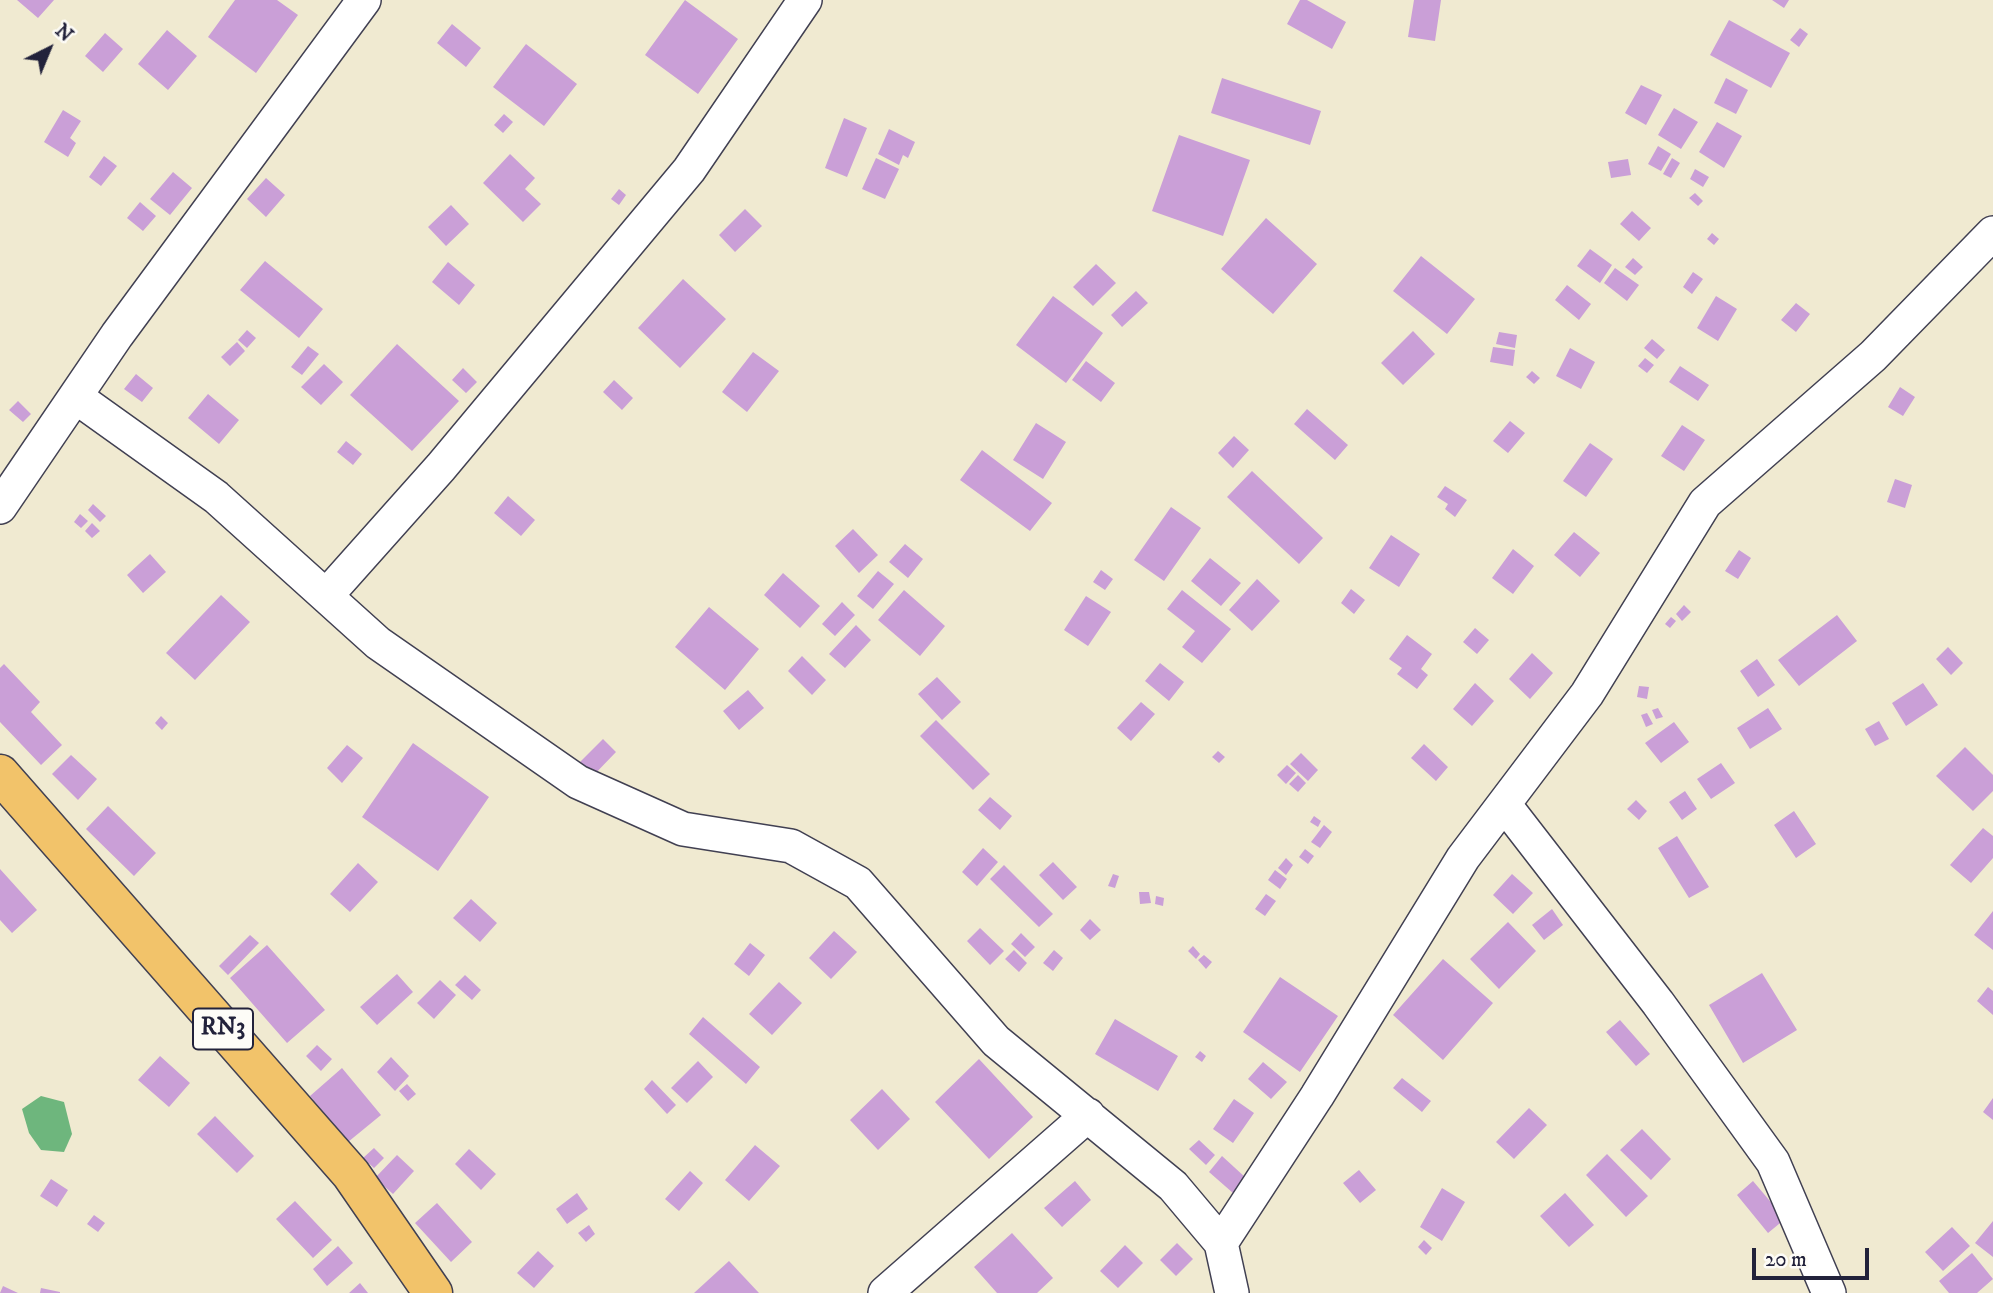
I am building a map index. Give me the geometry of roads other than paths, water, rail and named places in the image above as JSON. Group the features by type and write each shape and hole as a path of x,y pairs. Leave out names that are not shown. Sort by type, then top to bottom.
{"highway":[{"name":"RN3","path":"0,774 351,1174 433,1293"}],"street":[{"path":"0,507 117,335 364,0"},
{"path":"326,596 441,467 689,170 805,0"},
{"path":"1221,1242 1317,1097 1463,858 1587,694 1705,503 1873,356 1993,233"},
{"path":"76,397 216,497 378,643 578,782 683,829 791,846 858,883 996,1041 1173,1186 1221,1242 1232,1293"},
{"path":"1504,804 1658,1003 1773,1162 1829,1293"},
{"path":"885,1293 1088,1115"}]}
